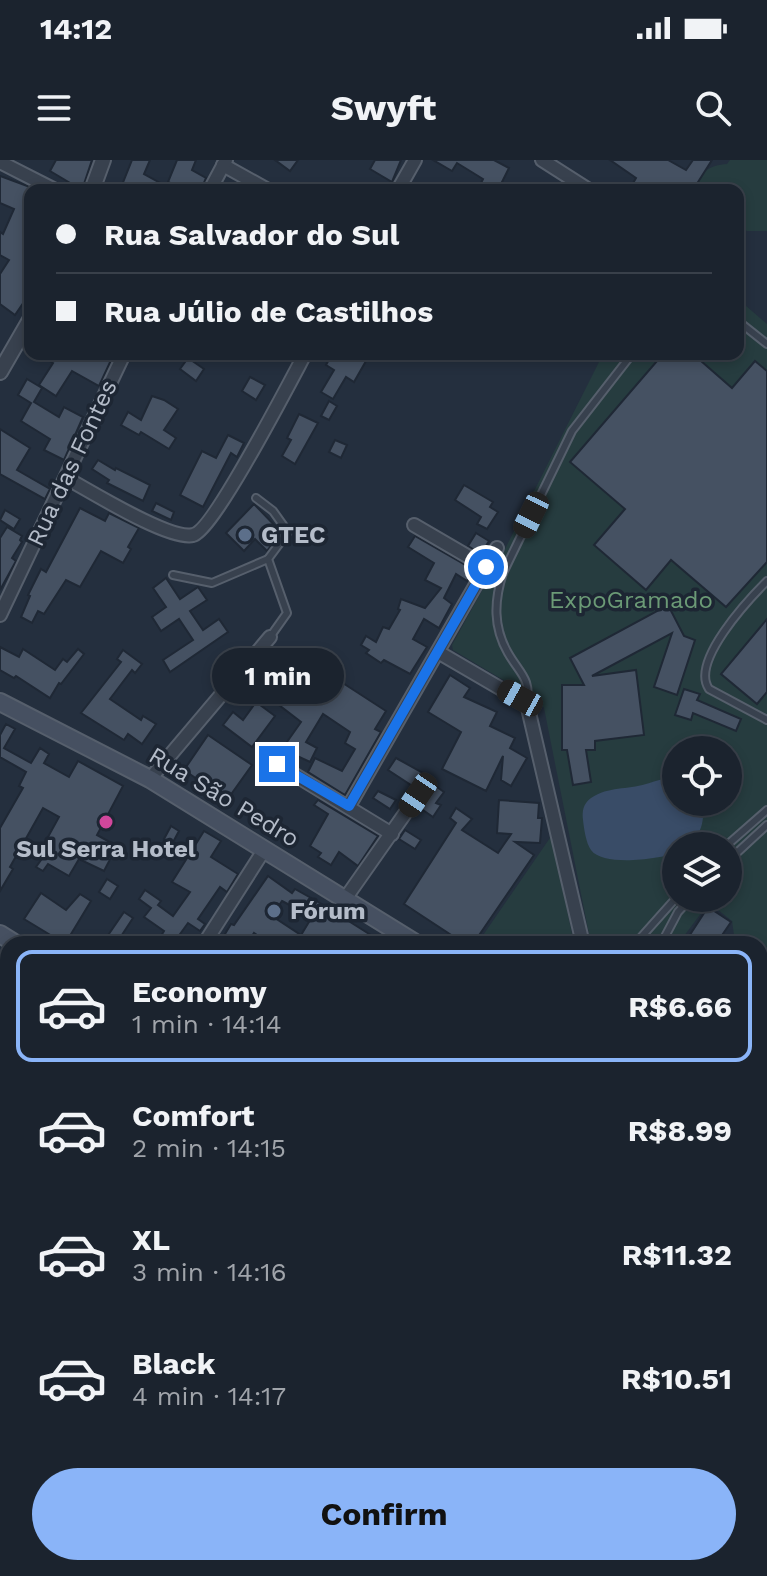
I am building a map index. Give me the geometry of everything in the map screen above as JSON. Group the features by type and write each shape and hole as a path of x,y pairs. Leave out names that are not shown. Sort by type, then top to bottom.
{"main road":[{"name":"Rua São Pedro","path":"0,702 150,779 404,936"}],"street":[{"path":"94,184 103,160"},
{"path":"401,184 415,160"},
{"path":"542,160 579,184"},
{"path":"562,173 571,160"},
{"path":"0,162 43,184"},
{"path":"213,184 225,162 259,184"},
{"path":"0,372 24,330"},
{"name":"Rua das Fontes","path":"0,615 121,360"},
{"path":"66,478 167,531 188,536 199,533 218,509 302,360"},
{"path":"414,525 486,567"},
{"path":"349,806 497,548"},
{"path":"150,779 270,637"},
{"path":"438,652 527,704 581,936"},
{"path":"277,764 392,834"},
{"path":"345,899 418,795"},
{"path":"209,936 264,850"}],"lane":[{"path":"744,325 767,344"},
{"path":"744,329 751,330"},
{"path":"527,704 529,690 526,679 505,649 498,629 497,593 503,573 572,431 627,360"},
{"path":"173,575 212,583 268,559 288,532 273,511 256,498"},
{"path":"268,559 287,613 270,637"},
{"path":"767,581 719,638 704,673 704,682 709,689 767,720"},
{"path":"742,832 767,810"},
{"path":"742,848 767,825"},
{"path":"744,830 751,840"},
{"path":"642,936 664,912"},
{"path":"665,936 678,912"}],"green space":[{"path":"730,160 767,160 767,231 744,229 744,184 696,184 705,171 727,164"},
{"name":"ExpoGramado","path":"744,304 767,324 767,936 735,936 732,921 721,912 742,912 742,832 662,832 662,912 702,912 684,936 589,936 544,708 537,700 453,650 452,645 504,551 600,360 744,360"},
{"path":"552,835 572,936 483,936"}],"water":[{"path":"662,780 662,816 703,816 699,832 662,832 662,856 619,860 597,855 591,850 586,836 583,817 588,800 605,792"}],"building":[{"path":"56,160 92,160 84,184 72,184 50,171"},
{"path":"132,160 150,160 144,174 162,184 122,184"},
{"path":"177,160 196,160 192,170 206,178 204,184 168,182"},
{"path":"275,160 298,160 290,171"},
{"path":"375,160 401,160 392,182 370,169"},
{"path":"433,160 494,160 509,168 501,184 480,184 483,179 457,163 452,171"},
{"path":"610,160 668,160 686,170 693,160 712,160 697,184 632,184 636,178"},
{"path":"0,176 24,185 24,302 15,315 0,304 0,274 9,260 0,255 0,232 3,234 14,209 0,203"},
{"path":"48,360 111,360 99,386 72,371 56,396 39,385 53,363"},
{"path":"187,360 191,360 204,369 196,381 180,369"},
{"path":"329,360 367,360 354,382 346,377 333,399 321,392 334,370 326,365"},
{"path":"658,360 700,360 732,388 755,361 767,371 767,562 726,607 671,560 646,590 594,545 625,509 570,462"},
{"path":"250,377 265,385 256,400 242,391"},
{"path":"27,379 42,388 34,402 59,417 64,407 83,417 64,460 44,450 50,439 21,421 31,403 18,395"},
{"path":"152,396 178,409 164,430 176,438 169,449 141,432 139,435 121,425 128,412 141,420"},
{"path":"329,401 337,406 329,420 321,416"},
{"path":"299,414 318,423 295,464 282,456"},
{"path":"0,429 30,448 17,470 50,489 45,499 0,474"},
{"path":"228,435 244,443 237,457 231,453 203,507 180,495 202,451 216,458"},
{"path":"335,440 347,445 341,458 329,452"},
{"path":"98,460 150,485 143,501 107,483 109,480 92,469"},
{"path":"464,485 493,502 490,507 498,512 487,529 477,524 481,517 455,500"},
{"path":"156,503 174,512 171,520 152,511"},
{"path":"254,504 281,532 267,551 255,539 244,551 226,533"},
{"path":"80,508 105,521 109,513 139,528 128,547 131,549 123,563 101,551 80,587 66,580 44,614 38,611 32,623 21,617 28,595 41,569 46,572"},
{"path":"5,510 20,519 14,529 0,520"},
{"path":"7,527 22,536 22,542 12,558 16,561 0,590 0,538"},
{"path":"476,533 489,541 481,554 468,546"},
{"path":"415,536 474,570 467,581 456,574 444,598 452,604 439,628 424,619 413,639 427,647 410,674 384,660 381,663 366,653 369,650 361,645 366,636 376,642 383,627 389,629 400,610 401,599 425,608 441,588 425,580 434,563 408,547"},
{"path":"166,578 180,599 198,587 207,600 190,611 203,630 219,619 228,632 170,672 163,660 193,640 179,619 161,631 152,617 166,607 153,588"},
{"path":"668,605 684,636 695,640 677,695 654,687 672,633 592,676 636,670 644,735 595,741 595,750 586,750 591,782 573,785 567,750 562,750 562,685 584,685 570,658"},
{"path":"767,619 767,692 757,704 721,674"},
{"path":"0,647 19,657 23,649 55,670 63,659 67,662 78,649 84,654 50,698 16,676 14,678 0,670"},
{"path":"123,650 142,664 135,673 132,670 110,699 141,720 143,716 156,724 142,744 128,734 124,740 81,713 121,662 117,659"},
{"path":"450,675 470,688 464,697 497,712 490,726 515,738 510,748 527,758 511,786 501,780 503,756 486,791 442,769 461,732 428,712"},
{"path":"332,676 386,711 375,729 381,732 345,795 308,772 315,758 342,771 355,749 345,743 350,732 323,714 306,742 317,748 310,762 282,749 301,722 279,705 294,685 304,692 311,683 323,693"},
{"path":"684,689 700,694 697,700 741,719 736,731 693,713 691,720 675,715"},
{"path":"256,702 275,716 252,747 223,725 233,712 243,720"},
{"path":"6,724 15,729 4,748 31,763 40,748 49,754 44,763 69,777 78,761 123,786 97,835 117,846 104,871 79,859 69,876 48,864 43,871 36,867 41,860 37,857 59,817 43,808 0,891 0,828 23,788 19,786 26,772 0,757 0,735"},
{"path":"208,735 252,765 227,800 184,770"},
{"path":"396,758 425,774 423,777 444,792 436,803 441,805 433,817 420,808 427,797 424,788 414,787 388,770"},
{"path":"378,791 396,800 390,809 373,798"},
{"path":"318,800 378,836 358,866 339,852 331,865 318,857 321,853 310,846 328,814 314,805"},
{"path":"499,800 539,803 538,818 542,818 540,843 515,842 534,855 478,936 453,936 404,904 456,823 450,818 456,808 472,819 462,830 498,853 511,834 497,833"},
{"path":"171,826 179,831 172,844 164,839"},
{"path":"405,830 421,840 415,849 399,839"},
{"path":"204,831 221,841 211,857 238,874 227,892 220,887 198,919 205,924 200,931 188,923 179,936 161,936 164,931 144,917 151,908 139,899 145,890 161,901 158,905 173,916 190,892 172,882"},
{"path":"268,876 292,893 295,889 372,936 258,936 254,933 252,936 224,936 231,924 234,925","holes":["282,901 312,917 301,935 272,916"]},
{"path":"107,879 118,886 110,899 99,892"},
{"path":"41,893 66,910 80,894 91,901 70,936 52,936 24,919"},
{"path":"124,912 133,918 121,936 108,936"},
{"path":"705,912 716,912 731,922 721,936 689,936"}],"place":[{"name":"GTEC","path":"245,535"},
{"name":"Sul Serra Hotel","path":"106,822"},
{"name":"Fórum","path":"274,911"}],"route":[{"path":"277,764 349,806 486,567"}]}
